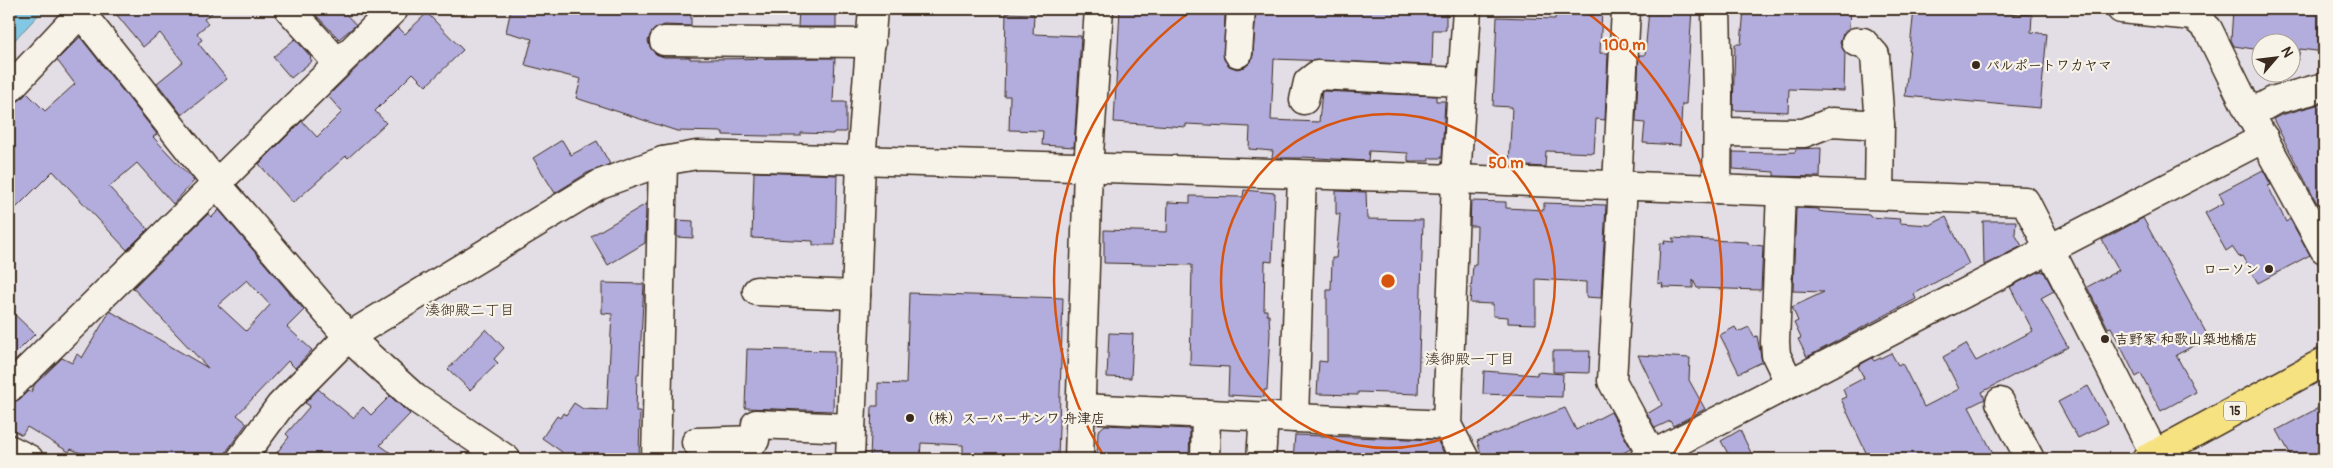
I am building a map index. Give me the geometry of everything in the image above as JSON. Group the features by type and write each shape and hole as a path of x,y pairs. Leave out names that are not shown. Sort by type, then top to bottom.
{"main road":[{"name":"15","path":"2153,458 2324,362"}],"street":[{"path":"289,9 338,63"},
{"path":"9,388 394,9"},
{"path":"850,459 861,161 873,9"},
{"path":"1079,459 1088,168 1099,9"},
{"path":"1238,52 1240,9"},
{"path":"1464,459 1447,425 1456,179 1467,9"},
{"path":"1626,9 1612,381 1648,457 2264,138"},
{"path":"1716,9 1717,189"},
{"path":"2121,9 2193,16 2208,29 2250,114 2324,249"},
{"path":"9,89 82,11 216,183 348,338 416,398 506,459"},
{"path":"664,41 871,44"},
{"path":"1856,42 1863,42 1875,55 1880,125 1879,196"},
{"path":"1304,100 1308,82 1317,75 1462,82"},
{"path":"2250,114 2276,100 2324,86"},
{"path":"1718,132 1804,133 1832,122 1880,125"},
{"path":"241,459 280,406 348,338 600,184 663,161 697,155 1456,179 2025,201 2153,458"},
{"path":"656,459 663,161"},
{"path":"1294,418 1302,174"},
{"path":"1781,192 1775,342 1776,355 1790,384"},
{"path":"757,292 856,295"},
{"path":"2000,402 2030,459"},
{"path":"1080,408 1447,425"},
{"path":"1206,414 1206,459"},
{"path":"1260,459 1264,416"},
{"path":"696,442 755,440 756,424 851,428"},
{"path":"9,448 29,459"}],"water":[{"path":"9,9 44,9 9,46"}],"building":[{"path":"112,9 217,9 204,19 208,24 197,33 202,40 198,43 227,79 182,115 157,83 183,62 160,33 143,47"},
{"path":"310,9 341,9 356,25 339,39"},
{"path":"511,9 691,9 691,26 664,25 656,28 651,33 648,41 651,49 656,54 664,57 690,57 690,59 835,58 833,102 846,102 846,132 834,132 833,134 801,133 801,136 767,136 723,135 723,132 677,131 576,98 581,79 525,65 532,39 506,32"},
{"path":"799,9 836,9 836,27 798,27"},
{"path":"1120,9 1225,9 1224,59 1229,66 1237,69 1245,67 1251,62 1256,9 1446,9 1446,30 1433,30 1432,65 1274,59 1271,120 1319,122 1322,91 1436,96 1436,101 1445,101 1442,158 1429,158 1429,161 1408,161 1408,153 1369,151 1368,161 1302,157 1272,158 1273,151 1249,149 1250,127 1186,124 1186,127 1114,122"},
{"path":"1556,9 1602,9 1600,53 1608,53 1605,120 1596,119 1594,153 1546,151 1545,167 1509,165 1512,107 1493,106 1497,17 1555,19"},
{"path":"1649,9 1692,9 1686,104 1682,104 1680,145 1643,143 1645,123 1636,122 1639,55 1645,55"},
{"path":"1744,9 1830,14 1830,9 1850,9 1849,28 1843,34 1840,42 1845,52 1844,91 1789,89 1788,112 1733,110 1735,44 1741,44"},
{"name":"パルポートワカヤマ","path":"1914,9 1961,9 2032,15 2031,32 2047,34 2040,108 1905,96"},
{"path":"2233,9 2324,9 2324,52 2300,49 2300,32 2250,32 2250,48 2234,46 2231,40"},
{"path":"427,13 463,50 426,86 413,73 375,111 386,123 348,158 346,156 293,203 259,164 302,121 317,137 342,112 328,96 398,27 405,34"},
{"path":"1006,13 1034,14 1033,34 1081,36 1074,147 1042,145 1043,131 1009,130 1010,96 1004,96"},
{"path":"80,37 157,134 153,137 194,181 173,204 137,163 109,187 148,229 127,250 53,171 9,215 9,104 20,100 27,93 45,111 75,84 57,60"},
{"path":"295,39 311,57 312,61 291,78 273,57"},
{"path":"2324,103 2324,217 2273,119"},
{"path":"562,140 571,155 597,141 610,164 587,173 555,193 533,158"},
{"path":"1821,148 1820,177 1774,176 1774,172 1733,169 1733,152 1795,152 1796,149"},
{"path":"2263,170 2271,185 2268,186 2286,222 2290,219 2310,255 2258,283 2242,256 2239,257 2232,247 2226,251 2205,213 2224,203 2219,193"},
{"path":"754,172 837,175 835,245 813,245 813,241 752,238"},
{"path":"1244,190 1275,193 1272,262 1265,261 1264,310 1267,310 1267,315 1269,315 1270,333 1267,390 1264,390 1264,397 1228,395 1229,367 1190,365 1192,265 1104,263 1104,230 1167,232 1168,202 1190,203 1190,196 1243,197"},
{"path":"1336,191 1366,192 1367,219 1423,220 1418,394 1358,392 1358,395 1317,394 1319,361 1327,362 1327,290 1331,290 1332,258 1336,258 1340,214 1336,214"},
{"path":"1471,201 1506,202 1506,208 1544,210 1544,203 1606,205 1601,298 1586,297 1586,282 1536,279 1536,324 1508,323 1508,317 1493,316 1493,304 1470,303 1473,265 1476,265 1477,226 1470,226"},
{"path":"646,204 645,243 608,265 591,236"},
{"path":"1796,208 1870,215 1870,217 1900,219 1899,223 1930,225 1946,217 1969,264 1914,294 1916,299 1807,357 1798,339 1801,338 1794,323 1798,321 1792,307 1824,292 1793,291"},
{"path":"219,210 304,310 287,327 312,350 295,368 288,361 237,415 247,423 221,459 94,459 71,449 69,452 27,427 22,435 9,428 10,403 20,399 28,391 31,392 35,384 62,358 72,363 77,354 82,358 110,311 208,368 133,288 208,214 212,217","holes":["247,280 270,305 246,331 218,305"]},
{"path":"2143,218 2209,338 2176,355 2196,392 2161,411 2141,374 2136,377 2111,327 2108,328 2087,287 2119,270 2102,240"},
{"path":"677,220 693,221 693,238 677,237"},
{"path":"1983,221 2016,221 2015,234 2022,246 1984,265"},
{"path":"1672,238 1748,242 1748,244 1763,246 1761,290 1697,288 1693,280 1693,288 1662,287 1663,284 1658,283 1660,243 1665,244 1664,241 1675,242"},
{"path":"2040,271 2044,272 2054,291 2041,298 2068,347 1982,392 1985,399 1969,407 1996,459 1869,459 1841,399 1846,397 1843,389 1864,378 1858,366 1872,358 1874,361 1891,353 1898,365 1902,363 1924,407 1959,389 1943,357 1966,344 1976,361 2033,331 2010,287"},
{"path":"602,283 644,284 639,374 637,374 636,411 640,411 639,459 556,459 562,452 542,438 557,416 560,418 563,413 566,415 574,403 583,409 607,410 612,314 602,313"},
{"path":"909,293 1063,298 1058,459 988,459 989,456 963,455 963,445 921,443 920,459 870,459 872,406 878,406 878,383 906,384"},
{"path":"9,309 35,334 9,360"},
{"path":"1735,327 1738,332 1749,327 1754,337 1757,336 1762,362 1739,373 1720,335"},
{"path":"486,329 504,348 494,359 498,363 470,390 448,369"},
{"path":"1109,333 1133,334 1131,378 1107,377"},
{"path":"747,349 834,351 833,411 745,408"},
{"path":"1553,351 1590,351 1589,373 1553,372"},
{"path":"1638,355 1690,358 1689,380 1705,409 1673,426 1670,421 1655,428 1647,414 1662,405"},
{"path":"1484,371 1537,375 1537,372 1563,374 1562,397 1483,394"},
{"path":"2088,386 2108,423 2078,438 2058,402"},
{"path":"318,389 353,418 363,407 371,415 390,396 410,414 380,445 399,459 272,459 289,437 286,434 310,406 305,403"},
{"path":"2324,405 2324,459 2293,459 2277,430"},
{"path":"1565,408 1576,430 1611,412 1631,449 1611,459 1483,459 1477,441"},
{"path":"1105,425 1190,429 1189,459 1097,459 1098,431"},
{"path":"1740,430 1754,459 1731,459 1721,441"},
{"path":"1295,435 1437,440 1447,459 1293,459"}],"place":[{"name":"パルポートワカヤマ","path":"1976,65"},
{"name":"ローソン","path":"2269,269"},
{"name":"吉野家 和歌山築地橋店","path":"2105,339"},
{"name":"（株）スーパーサンワ 舟津店","path":"910,418"}],"district":[{"name":"湊御殿二丁目","path":"470,310"},
{"name":"湊御殿一丁目","path":"1470,359"}]}
